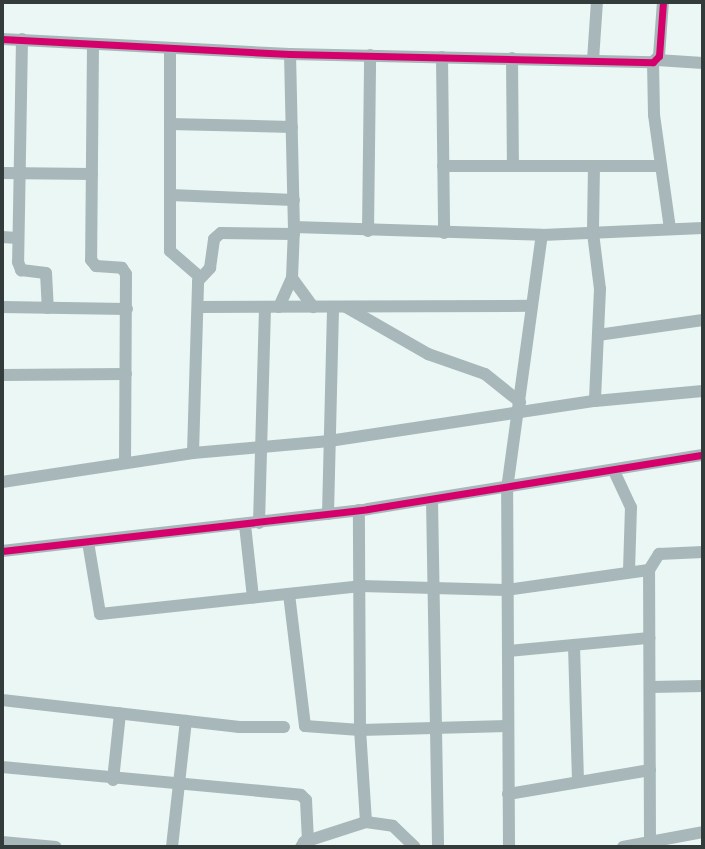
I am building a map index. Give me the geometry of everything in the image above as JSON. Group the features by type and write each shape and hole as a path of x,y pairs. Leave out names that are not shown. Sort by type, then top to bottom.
{"street":[{"path":"593,60 597,2"},
{"path":"663,2 655,61 661,166 670,229"},
{"path":"2,39 290,54 703,63"},
{"path":"22,39 17,237 19,268 46,273 48,309"},
{"path":"93,44 91,260 96,266 125,270 125,463"},
{"path":"170,48 172,256 200,278"},
{"path":"259,523 260,447 272,307 292,278 294,200 290,54"},
{"path":"368,231 370,55"},
{"path":"442,57 444,233"},
{"path":"512,58 513,166"},
{"path":"170,124 292,127"},
{"path":"443,166 661,166"},
{"path":"594,166 593,233 600,274 595,401"},
{"path":"2,173 92,174"},
{"path":"170,195 294,200"},
{"path":"193,453 200,278 211,268 214,239 221,233 368,231 542,235 703,228"},
{"path":"509,847 507,489 542,235"},
{"path":"2,237 17,237"},
{"path":"292,278 313,307"},
{"path":"198,307 532,306"},
{"path":"2,307 127,309"},
{"path":"339,307 428,354 485,374 519,407"},
{"path":"328,514 329,441 339,307"},
{"path":"598,335 703,320"},
{"path":"2,375 126,374"},
{"path":"2,482 193,453 329,441 519,407 703,391"},
{"path":"2,551 359,510 507,489 703,455"},
{"path":"614,471 631,507 629,572"},
{"path":"432,500 438,847"},
{"path":"359,510 360,730 366,822"},
{"path":"244,525 253,598"},
{"path":"88,542 100,614 361,586 506,590 649,570"},
{"path":"650,842 649,570 659,554 703,552"},
{"path":"289,594 303,722 309,727 360,730 508,726"},
{"path":"508,651 649,638"},
{"path":"575,646 578,782"},
{"path":"650,687 703,686"},
{"path":"2,700 186,721 285,727"},
{"path":"113,780 120,713"},
{"path":"172,847 186,721"},
{"path":"2,767 179,787 302,795 306,800 305,844 366,822 393,826 415,847"},
{"path":"508,794 650,770"},
{"path":"623,847 703,832"},
{"path":"2,842 56,847"}],"cycle path":[{"path":"2,39 290,54 653,62 659,56 663,2"},
{"path":"2,551 368,509 703,455"}]}
